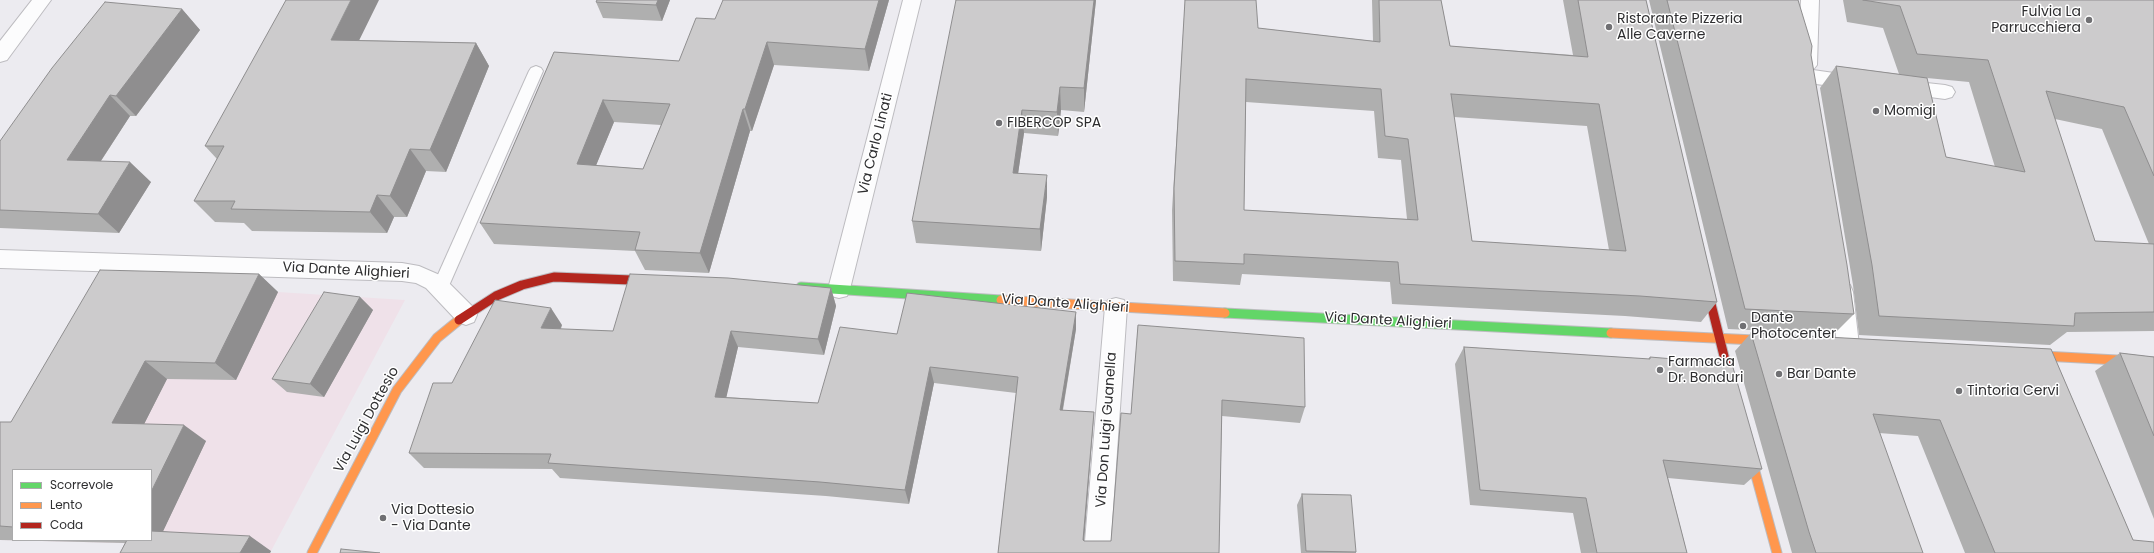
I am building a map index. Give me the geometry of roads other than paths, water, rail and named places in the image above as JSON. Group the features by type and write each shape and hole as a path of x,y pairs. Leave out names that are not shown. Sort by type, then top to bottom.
{"main road":[{"path":"1702,269 1718,338 1735,399"},
{"path":"466,315 496,296 522,285 554,277 668,281"},
{"name":"Via Dante Alighieri","path":"793,287 1116,308 1787,342"},
{"name":"Via Luigi Dottesio","path":"312,553 396,390 438,338 466,315"},
{"path":"2013,354 2154,362"},
{"path":"1746,438 1777,553"}],"street":[{"path":"0,55 42,0"},
{"name":"Via Carlo Linati","path":"839,289 912,0"},
{"path":"1810,0 1807,77 1811,100"},
{"path":"1807,77 1945,92"},
{"name":"Via Dante Alighieri","path":"0,259 402,272 419,275 434,282 466,315"},
{"path":"1840,278 1848,345"},
{"name":"Via Don Luigi Guanella","path":"1097,553 1116,308"}],"lane":[{"path":"440,288 536,71"}],"place":[{"name":"Fulvia La Parrucchiera","path":"2089,20"},
{"name":"Ristorante Pizzeria Alle Caverne","path":"1609,27"},
{"name":"Momigi","path":"1876,111"},
{"name":"FIBERCOP SPA","path":"999,123"},
{"name":"Dante Photocenter","path":"1743,326"},
{"name":"Farmacia Dr. Bonduri","path":"1660,370"},
{"name":"Bar Dante","path":"1779,374"},
{"name":"Tintoria Cervi","path":"1959,391"},
{"name":"Via Dottesio - Via Dante","path":"383,518"}]}
